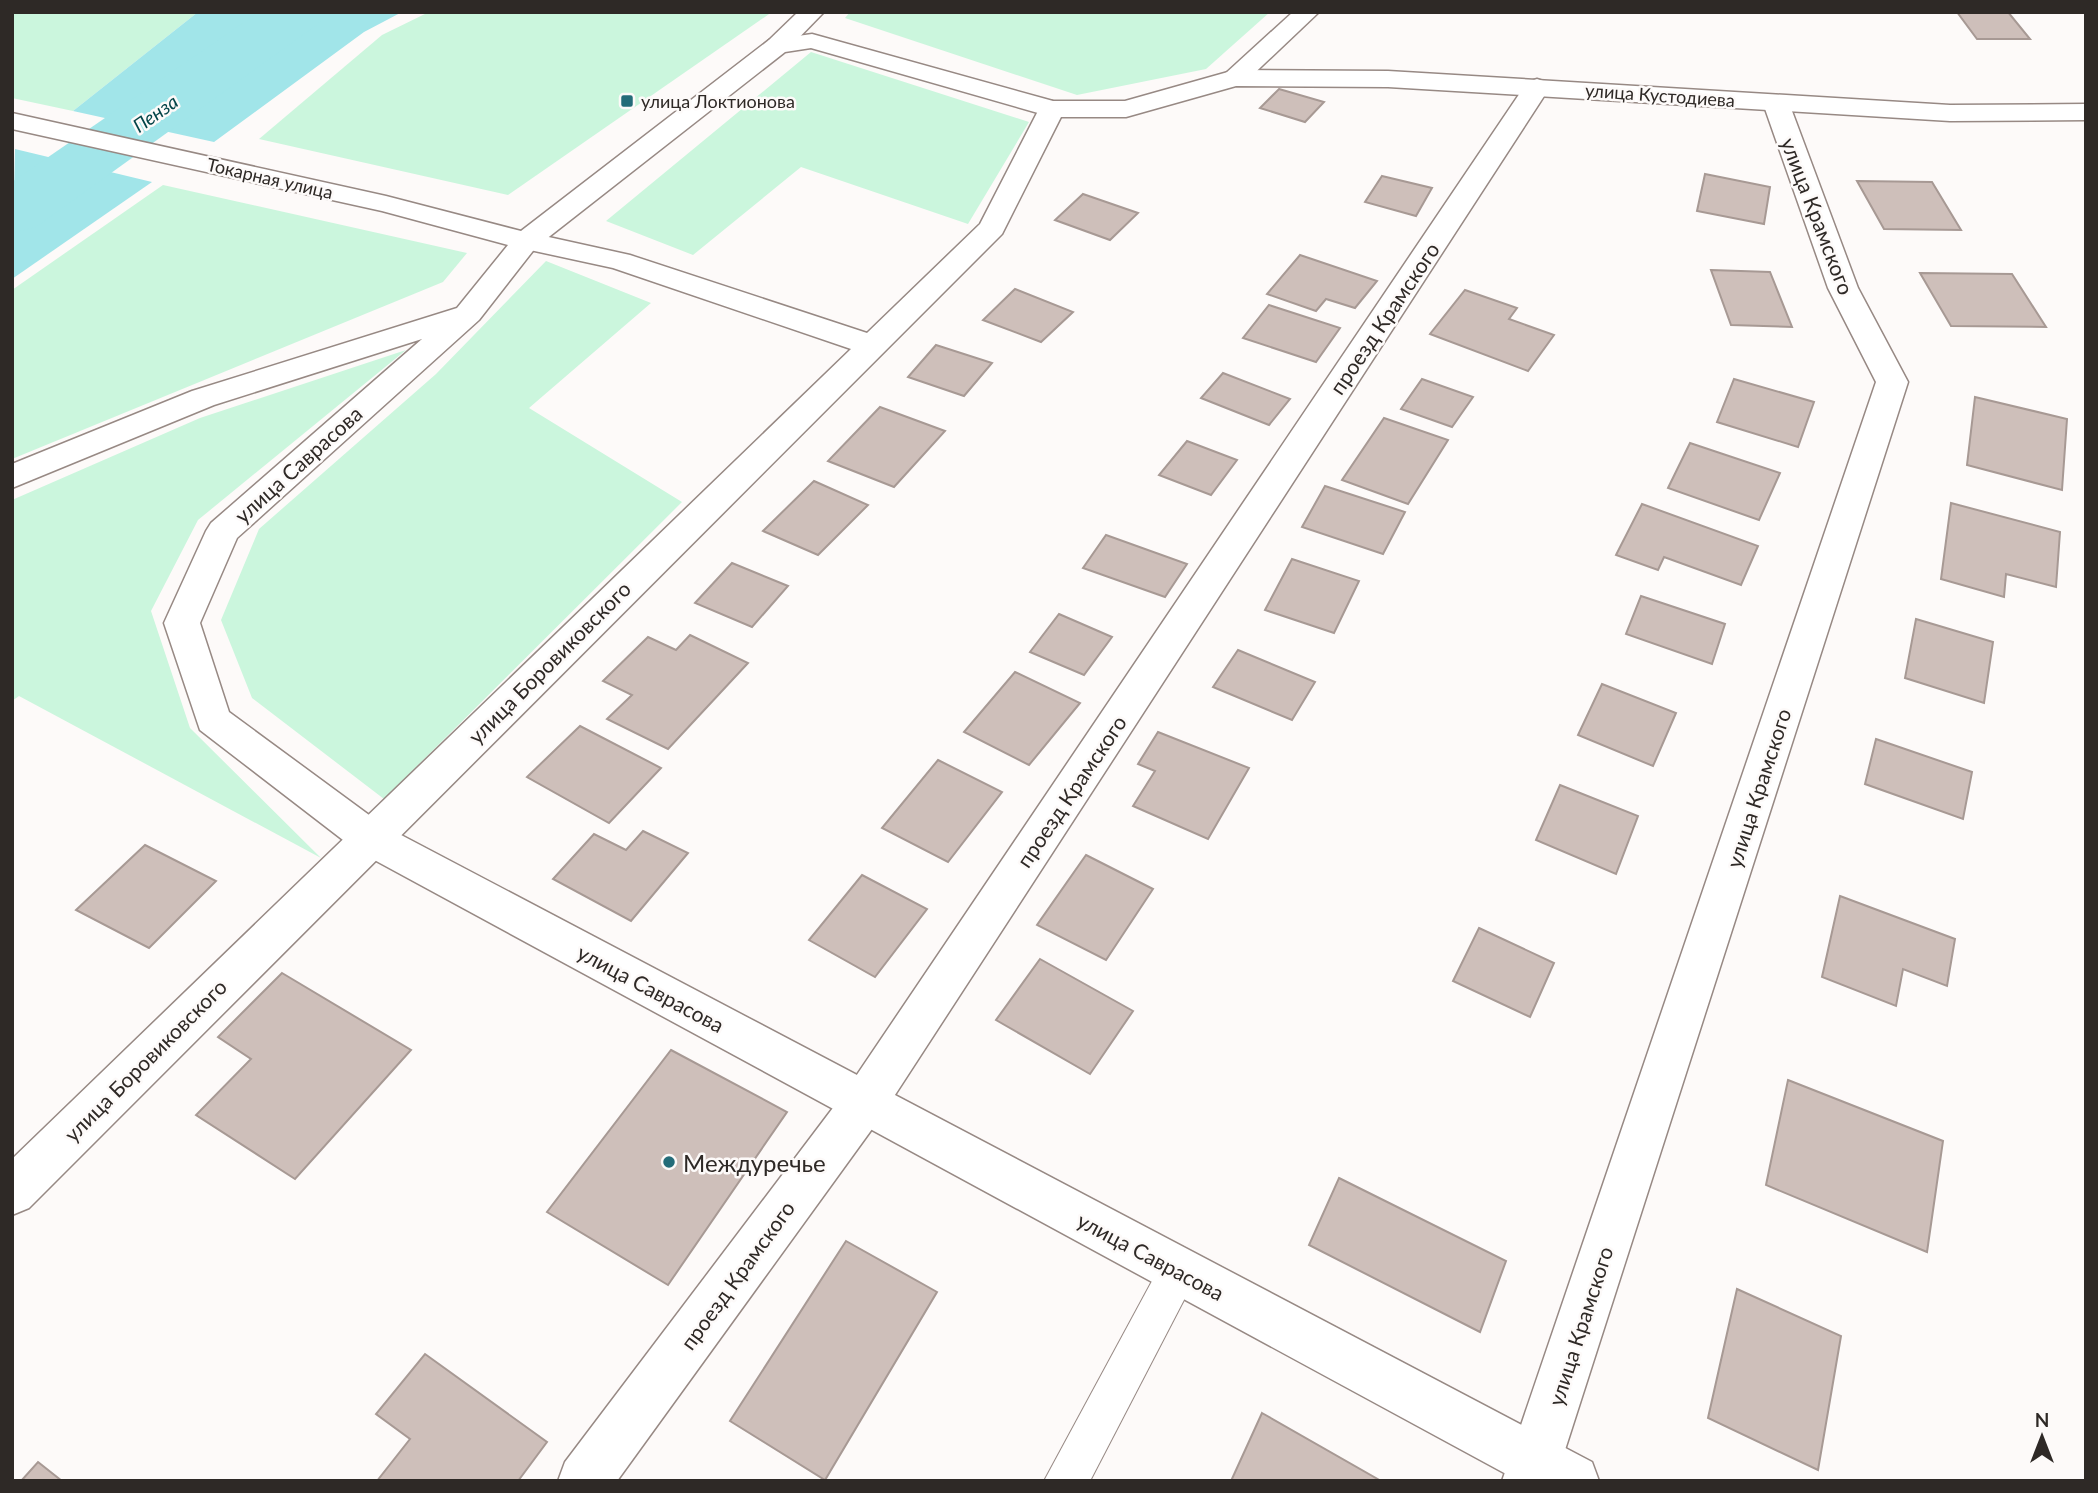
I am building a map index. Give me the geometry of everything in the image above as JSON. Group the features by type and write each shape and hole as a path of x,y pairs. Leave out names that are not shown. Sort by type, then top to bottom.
{"street":[{"path":"778,45 812,12"},
{"path":"778,45 812,41 1052,109 1126,109 1235,78 1307,12"},
{"name":"улица Саврасова","path":"778,45 526,241 468,314 223,531 182,623 213,720 370,838 1179,1271 1532,1471 1573,1481"},
{"name":"улица Кустодиева","path":"1235,78 1388,79 1950,113 2086,112"},
{"name":"проезд Крамского","path":"584,1481 864,1102 1537,87"},
{"name":"улица Крамского","path":"1532,1471 1892,382 1843,288 1776,103"},
{"name":"улица Боровиковского","path":"12,1192 992,228 1052,109"},
{"name":"Токарная улица","path":"15,121 620,261 871,345"},
{"path":"12,477 203,398 468,314"}],"lane":[{"path":"1066,1481 1179,1271"}],"green space":[{"path":"12,12 198,12 73,111 12,98"},
{"path":"429,12 772,12 508,195 259,139 382,35"},
{"path":"850,12 1270,12 1206,69 1077,95 845,18"},
{"path":"811,52 1029,122 968,224 801,167 693,255 606,221"},
{"path":"163,185 467,253 443,282 12,459 12,290"},
{"path":"546,261 651,303 529,408 682,502 384,799 252,698 221,620 259,529 436,374"},
{"path":"406,350 198,520 151,611 190,728 321,858 19,696 12,701 12,500 200,418"}],"water":[{"path":"198,12 402,12 364,32 214,142 73,111"},
{"path":"15,149 152,182 12,279"}],"building":[{"path":"1957,12 2008,12 2030,39 1977,39"},
{"path":"1279,89 1324,102 1305,122 1260,108"},
{"path":"1705,174 1770,187 1764,224 1697,211"},
{"path":"1382,176 1432,188 1416,216 1365,202"},
{"path":"1857,181 1932,182 1961,230 1884,229"},
{"path":"1083,194 1138,213 1110,240 1055,220"},
{"path":"1300,255 1377,281 1355,308 1326,299 1316,311 1267,294"},
{"path":"1711,270 1770,272 1792,327 1731,325"},
{"path":"1920,273 2012,274 2046,327 1951,326"},
{"path":"1015,289 1073,312 1041,342 983,320"},
{"path":"1465,290 1517,308 1509,319 1554,335 1528,371 1430,334"},
{"path":"1269,305 1340,328 1316,362 1243,338"},
{"path":"936,345 992,363 964,396 908,377"},
{"path":"1223,373 1290,399 1269,425 1201,398"},
{"path":"1422,379 1473,397 1452,427 1401,409"},
{"path":"1734,379 1814,402 1798,447 1717,422"},
{"path":"1975,397 2067,419 2062,490 1967,465"},
{"path":"880,407 945,431 894,487 828,461"},
{"path":"1384,418 1448,440 1408,504 1342,480"},
{"path":"1187,441 1237,460 1211,495 1159,475"},
{"path":"1690,443 1780,473 1759,520 1668,488"},
{"path":"814,481 868,505 818,555 763,531"},
{"path":"1325,486 1405,512 1383,554 1302,527"},
{"path":"1951,503 2060,532 2056,587 2006,574 2004,597 1941,579"},
{"path":"1642,504 1758,546 1741,585 1664,557 1658,570 1616,555"},
{"path":"1106,535 1187,564 1165,597 1083,568"},
{"path":"1292,559 1359,581 1334,633 1265,610"},
{"path":"732,563 788,586 752,627 695,603"},
{"path":"1641,596 1725,624 1712,664 1626,634"},
{"path":"1059,614 1112,637 1084,675 1030,652"},
{"path":"1916,619 1993,642 1984,703 1905,678"},
{"path":"690,635 748,663 668,749 607,719 632,695 603,681 648,637 676,650"},
{"path":"1238,650 1315,682 1292,720 1213,687"},
{"path":"1015,672 1080,703 1029,765 964,732"},
{"path":"1602,684 1676,713 1653,766 1578,735"},
{"path":"580,726 661,768 609,823 527,777"},
{"path":"1158,732 1249,768 1208,839 1133,806 1155,771 1138,764"},
{"path":"1876,739 1972,772 1963,819 1865,784"},
{"path":"938,760 1002,792 948,862 882,828"},
{"path":"1560,785 1638,816 1616,874 1536,840"},
{"path":"643,831 688,853 631,921 553,879 594,834 626,850"},
{"path":"145,845 216,881 149,948 76,910"},
{"path":"1086,855 1153,889 1106,960 1037,925"},
{"path":"862,875 927,909 875,977 809,940"},
{"path":"1840,896 1955,939 1947,986 1903,969 1896,1006 1822,977"},
{"path":"1479,928 1554,963 1530,1017 1453,981"},
{"path":"1040,959 1133,1011 1090,1074 996,1020"},
{"path":"282,973 411,1050 295,1179 196,1115 251,1059 218,1037"},
{"name":"Междуречье","path":"671,1050 787,1112 668,1285 547,1212"},
{"path":"1788,1080 1943,1141 1927,1252 1766,1185"},
{"path":"1339,1178 1506,1261 1480,1332 1309,1245"},
{"path":"846,1241 937,1292 825,1480 730,1421"},
{"path":"1737,1289 1841,1336 1818,1470 1708,1418"},
{"path":"425,1354 547,1442 518,1481 377,1481 410,1439 376,1414"},
{"path":"1262,1413 1381,1481 1231,1481"},
{"path":"38,1462 62,1481 21,1481"}],"waterway":[{"name":"Пенза","path":"12,213 298,12"}],"place":[{"name":"улица Локтионова","path":"627,101"},
{"name":"Междуречье","path":"669,1162"}]}
